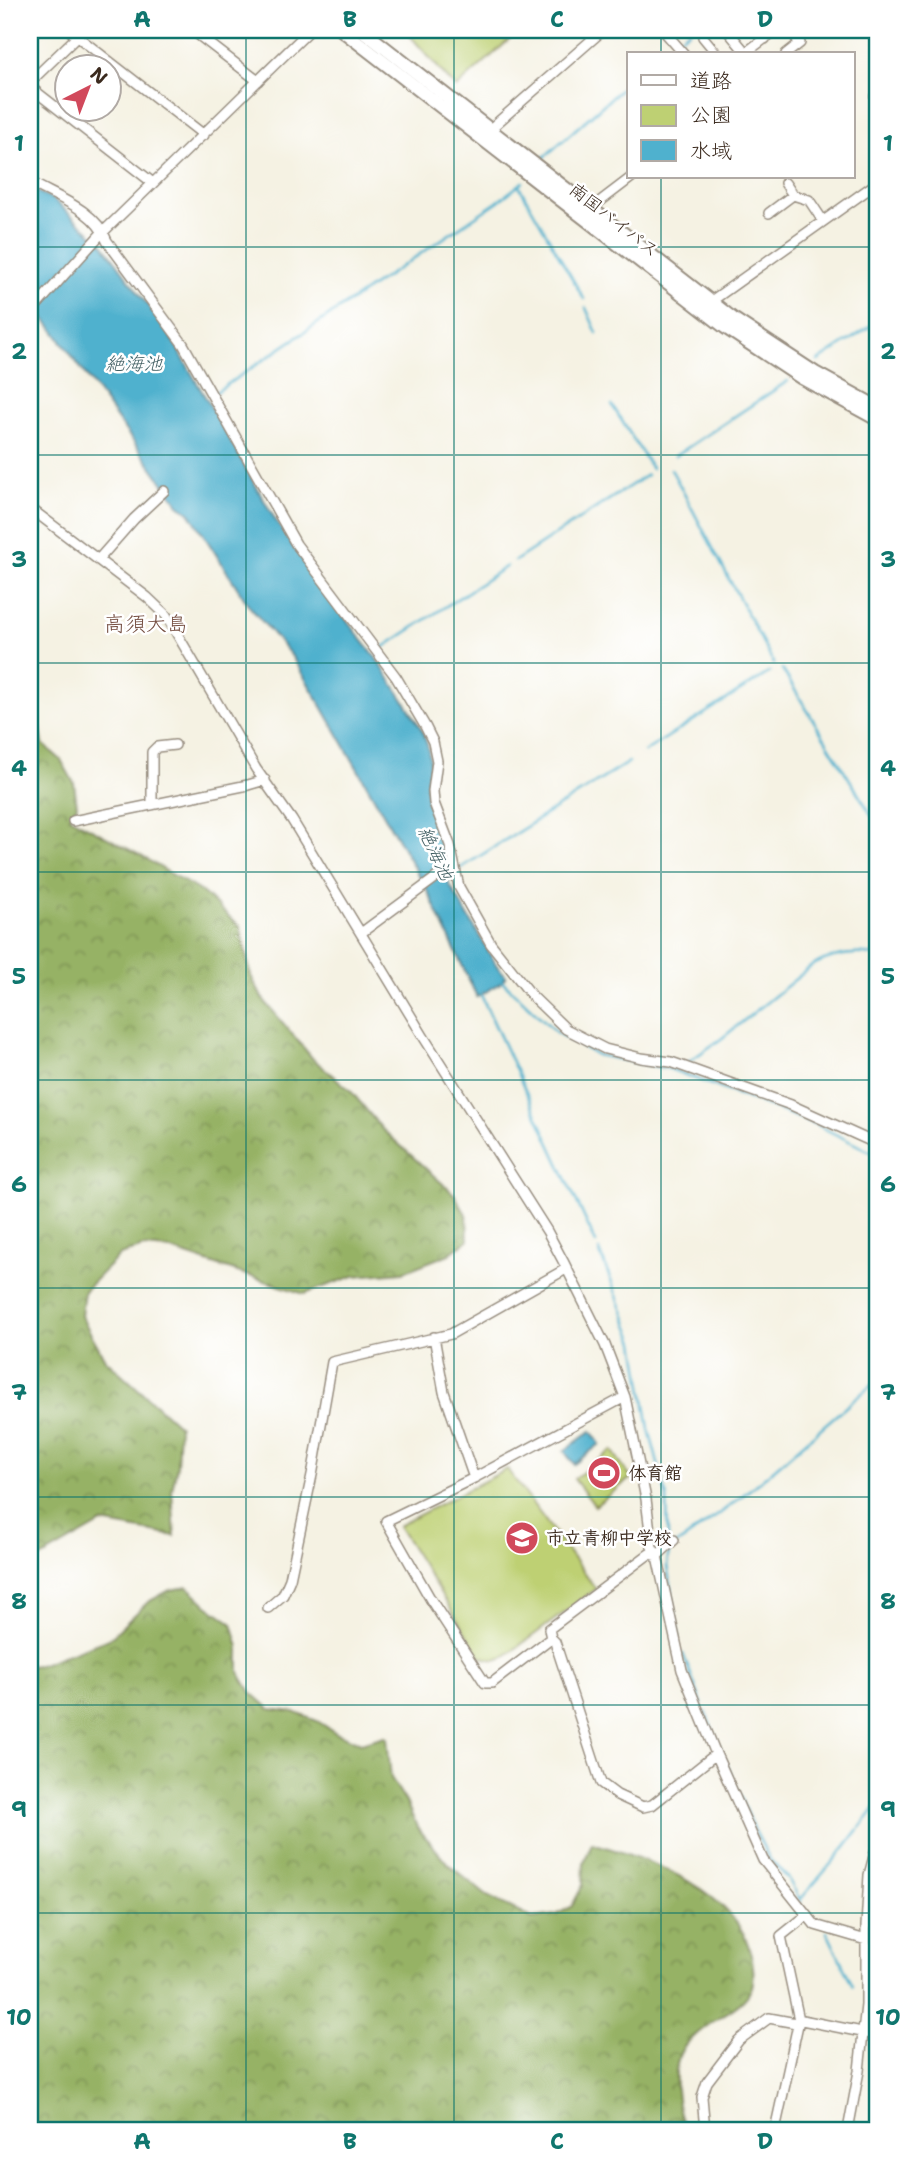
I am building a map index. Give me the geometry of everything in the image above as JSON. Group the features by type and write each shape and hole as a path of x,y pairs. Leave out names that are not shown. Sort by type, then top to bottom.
{"highway":[{"name":"南国バイパス","path":"342,30 725,327 802,378 877,419"},
{"name":"南国バイパス","path":"362,30 710,302 815,373 877,407"}],"street":[{"path":"192,30 258,81"},
{"path":"31,312 101,234 310,30"},
{"path":"489,130 603,30"},
{"path":"663,30 682,52"},
{"path":"727,30 744,52"},
{"path":"757,30 765,38"},
{"path":"748,52 776,30"},
{"path":"790,30 803,47 791,52"},
{"path":"153,183 30,85 77,32 204,135"},
{"path":"703,37 715,52"},
{"path":"590,209 631,178"},
{"path":"30,183 73,205 107,241 170,324 296,544 396,677 433,742 437,761 434,803 450,845 451,868 459,887 491,944 533,997 566,1029 605,1049 671,1062 792,1105 877,1144"},
{"path":"785,183 793,195 809,200 823,221"},
{"path":"710,302 877,183"},
{"path":"769,212 793,195"},
{"path":"98,560 164,491"},
{"path":"30,508 166,615 256,769 547,1231 605,1345 625,1397 646,1499 652,1547 657,1556 682,1670 763,1860 815,1925 866,1940"},
{"path":"152,805 152,752 157,747 175,745"},
{"path":"73,821 265,780"},
{"path":"361,933 451,868"},
{"path":"268,1608 283,1595 290,1579 332,1362 450,1334 566,1269"},
{"path":"434,1337 444,1392 474,1478"},
{"path":"551,1638 492,1683 485,1683 430,1600 386,1521 474,1478 625,1397"},
{"path":"657,1556 674,1540"},
{"path":"657,1556 649,1554 549,1629 551,1638 555,1642 601,1783 609,1789 643,1807 652,1805 716,1754"},
{"path":"848,2130 859,2071 866,2005 869,1875 877,1845"},
{"path":"775,2130 799,2020 781,1936 806,1916"},
{"path":"705,2130 704,2089 707,2082 739,2040 769,2018 796,2023 799,2020 877,2035"}],"green space":[{"path":"405,30 520,30 456,88"},
{"path":"30,689 38,713 43,744 61,760 74,783 77,806 69,817 203,893 240,927 251,976 262,998 313,1059 350,1090 382,1129 454,1194 467,1216 468,1240 449,1254 403,1272 354,1276 304,1294 168,1249 143,1247 120,1255 84,1291 81,1316 105,1359 179,1426 177,1466 172,1490 175,1536 102,1523 30,1564"},
{"name":"体育館","path":"612,1450 631,1478 595,1506 574,1479"},
{"path":"507,1469 596,1589 504,1657 495,1660 481,1657 398,1526"},
{"path":"188,1587 232,1623 239,1647 239,1672 251,1692 270,1709 294,1712 361,1743 385,1736 387,1738 391,1778 417,1827 448,1864 487,1896 532,1918 556,1915 572,1906 583,1885 584,1862 592,1843 663,1868 709,1895 728,1912 742,1932 751,1955 753,1983 742,2002 695,2036 679,2056 676,2094 685,2130 30,2130 30,1666 109,1639 148,1602 170,1590"}],"water":[{"name":"絶海池","path":"30,188 53,199 103,244 171,337 276,521 316,580 376,658 423,732 430,762 426,786 427,801 442,847 447,880 497,966 506,976 499,984 477,997 428,892 291,655 249,606 189,512 179,505 49,324 30,303"},
{"path":"591,1431 600,1444 574,1464 564,1451"}],"waterway":[{"path":"676,41 690,30"},
{"path":"663,52 671,45"},
{"path":"542,159 627,84"},
{"path":"216,392 523,182"},
{"path":"519,186 584,299"},
{"path":"586,308 597,333"},
{"path":"818,361 877,322"},
{"path":"675,456 788,381"},
{"path":"612,405 652,469"},
{"path":"671,469 774,664"},
{"path":"515,561 647,475"},
{"path":"381,649 507,566"},
{"path":"782,669 877,824"},
{"path":"644,752 770,672"},
{"path":"461,868 629,762"},
{"path":"688,1062 813,965 844,955 877,956"},
{"path":"500,979 557,1033 597,1055 670,1069 815,1124 877,1155"},
{"path":"481,995 596,1243"},
{"path":"599,1250 635,1342 649,1429 667,1498 668,1540"},
{"path":"671,1548 751,1489 877,1381"},
{"path":"669,1550 667,1566 679,1637"},
{"path":"683,1654 702,1704"},
{"path":"705,1712 754,1829 770,1860 788,1878 801,1902"},
{"path":"800,1900 877,1806"},
{"path":"827,1932 853,1986"}],"place":[{"name":"体育館","path":"604,1473"},
{"name":"市立青柳中学校","path":"522,1538"}],"district":[{"name":"高須大島","path":"146,624"}]}
